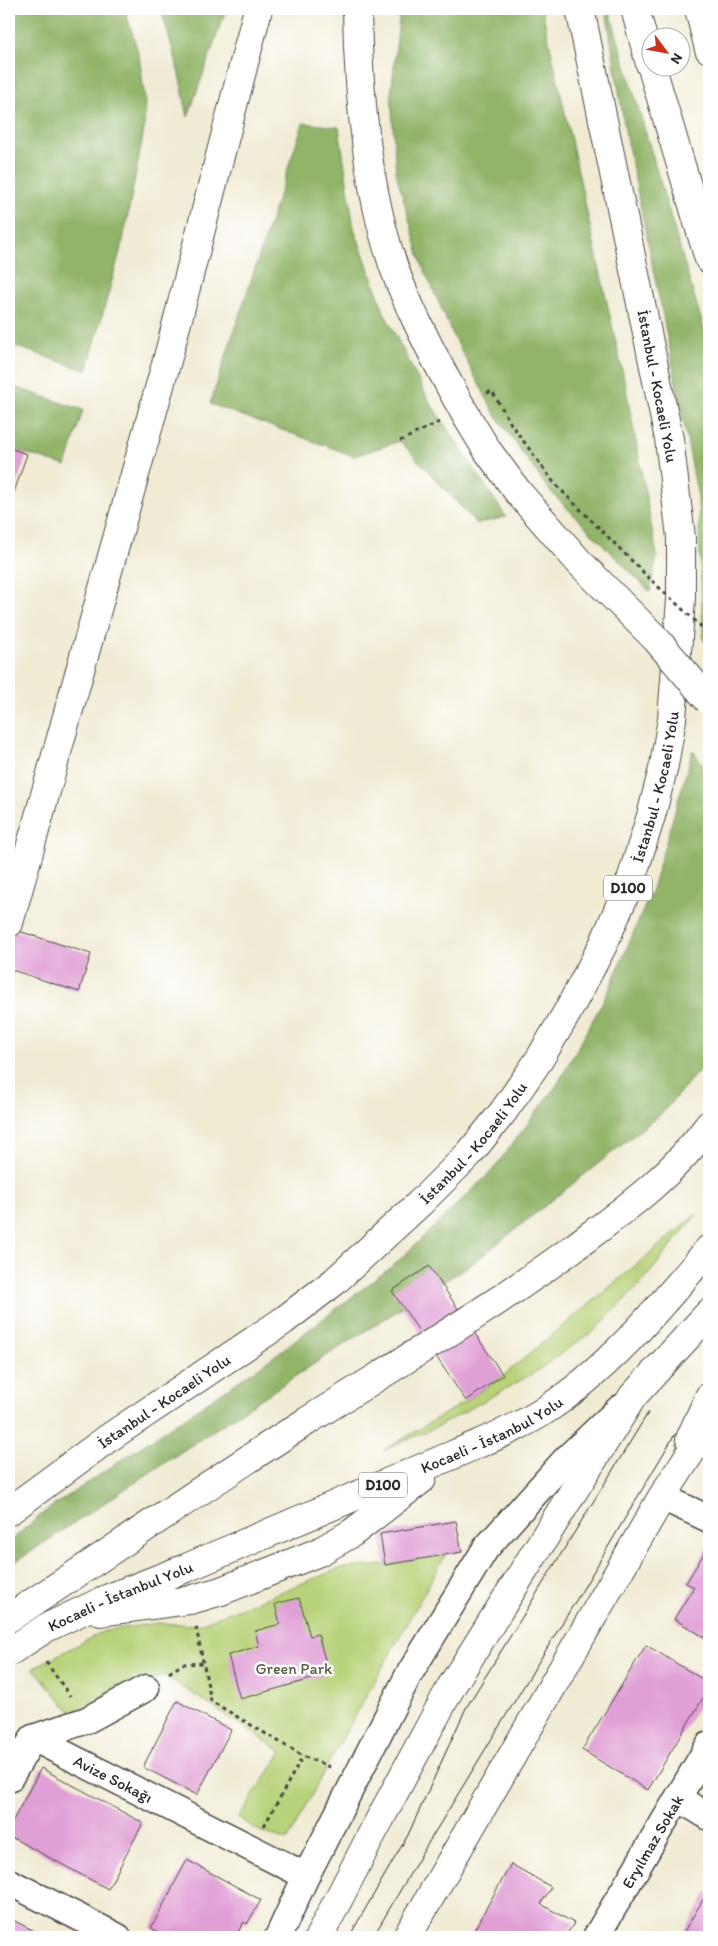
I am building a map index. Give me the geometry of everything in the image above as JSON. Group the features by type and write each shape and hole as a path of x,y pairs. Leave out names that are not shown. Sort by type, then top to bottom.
{"main road":[{"path":"9,923 168,357 258,9"},
{"path":"356,9 357,52 363,111 370,167 383,230 399,280 435,361 454,419 487,450 518,492 579,562 656,639 709,702"},
{"name":"İstanbul - Kocaeli Yolu","path":"9,1511 107,1439 283,1321 334,1282 420,1203 469,1154 503,1112 539,1060 568,1011 603,945 631,880 652,816 672,719 681,599 681,537 668,431 580,9"},
{"path":"635,9 640,28"},
{"path":"699,9 709,49"},
{"path":"655,78 709,259"},
{"path":"9,1618 304,1424 392,1370 523,1285 637,1201 672,1169 709,1125"},
{"name":"Kocaeli - İstanbul Yolu","path":"9,1652 46,1628 109,1598 186,1568 490,1439 546,1410 598,1370 648,1320 709,1249"},
{"path":"320,1937 373,1832 451,1687 633,1396 709,1313"},
{"path":"662,1497 709,1397"},
{"path":"411,1936 662,1497 709,1424"},
{"path":"72,1616 190,1600 221,1591 319,1552 352,1532 455,1454"}],"street":[{"path":"278,1937 306,1876 408,1676 486,1548 566,1459 633,1396"},
{"path":"662,1497 709,1519"},
{"path":"9,1779 32,1738 87,1720 146,1688"},
{"name":"Avize Sokağı","path":"32,1738 306,1876"},
{"name":"Eryılmaz Sokak","path":"596,1937 709,1745"},
{"path":"678,1798 709,1817"},
{"path":"9,1882 118,1937"}],"path":[{"path":"488,393 492,391 511,424 555,484 652,581 704,628"},
{"path":"400,441 454,419"},
{"path":"190,1600 211,1701 303,1756 355,1779"},
{"path":"41,1654 87,1720"},
{"path":"146,1688 183,1664 204,1663"},
{"path":"252,1848 303,1756"}],"green space":[{"path":"9,9 125,9 139,55 145,100 144,130 123,241 87,371 9,344"},
{"path":"161,9 226,9 188,117 176,61"},
{"path":"400,9 542,9 626,388 657,556 650,592 549,490 495,414 454,337 422,265 396,173 391,95"},
{"path":"606,9 609,9 709,346 709,648 703,639 698,498 625,130"},
{"path":"303,123 339,127 354,228 385,314 429,401 506,517 477,524 400,441 354,456 210,404"},
{"path":"9,385 83,410 66,466 9,448"},
{"path":"693,750 709,775 709,1056 703,1066 662,1113 473,1263 326,1356 9,1566 9,1542 47,1510 261,1366 394,1265 491,1172 557,1085 609,990 652,889"},
{"path":"697,1214 644,1280 595,1330 534,1373 439,1426 384,1450 466,1401 504,1375"},
{"name":"Green Park","path":"446,1554 327,1766 288,1840 261,1832 238,1818 282,1752 164,1675 72,1713 33,1668 104,1631 157,1623 197,1625 341,1568 385,1565"}],"building":[{"path":"9,448 27,454 9,507"},
{"path":"9,928 91,954 79,992 9,969"},
{"path":"429,1266 503,1375 466,1401 392,1291"},
{"path":"456,1521 462,1552 385,1565 380,1534"},
{"path":"709,1545 709,1640 674,1619 694,1587 686,1583"},
{"path":"299,1598 310,1636 318,1634 329,1674 240,1699 228,1655 259,1646 255,1631 280,1624 275,1604"},
{"path":"646,1645 709,1683 709,1688 648,1790 582,1750"},
{"path":"177,1701 231,1730 197,1795 143,1767"},
{"path":"41,1768 143,1823 108,1889 9,1836 9,1828"},
{"path":"187,1860 261,1900 247,1924 244,1922 235,1937 168,1937 151,1928"},
{"path":"511,1864 551,1887 541,1904 574,1923 565,1937 470,1937"},
{"path":"709,1890 709,1937 689,1937 683,1933"},
{"path":"9,1918 46,1937 9,1937"}],"tram line":[{"path":"349,1937 408,1835 466,1708 648,1413"},
{"path":"373,1937 675,1434"}]}
